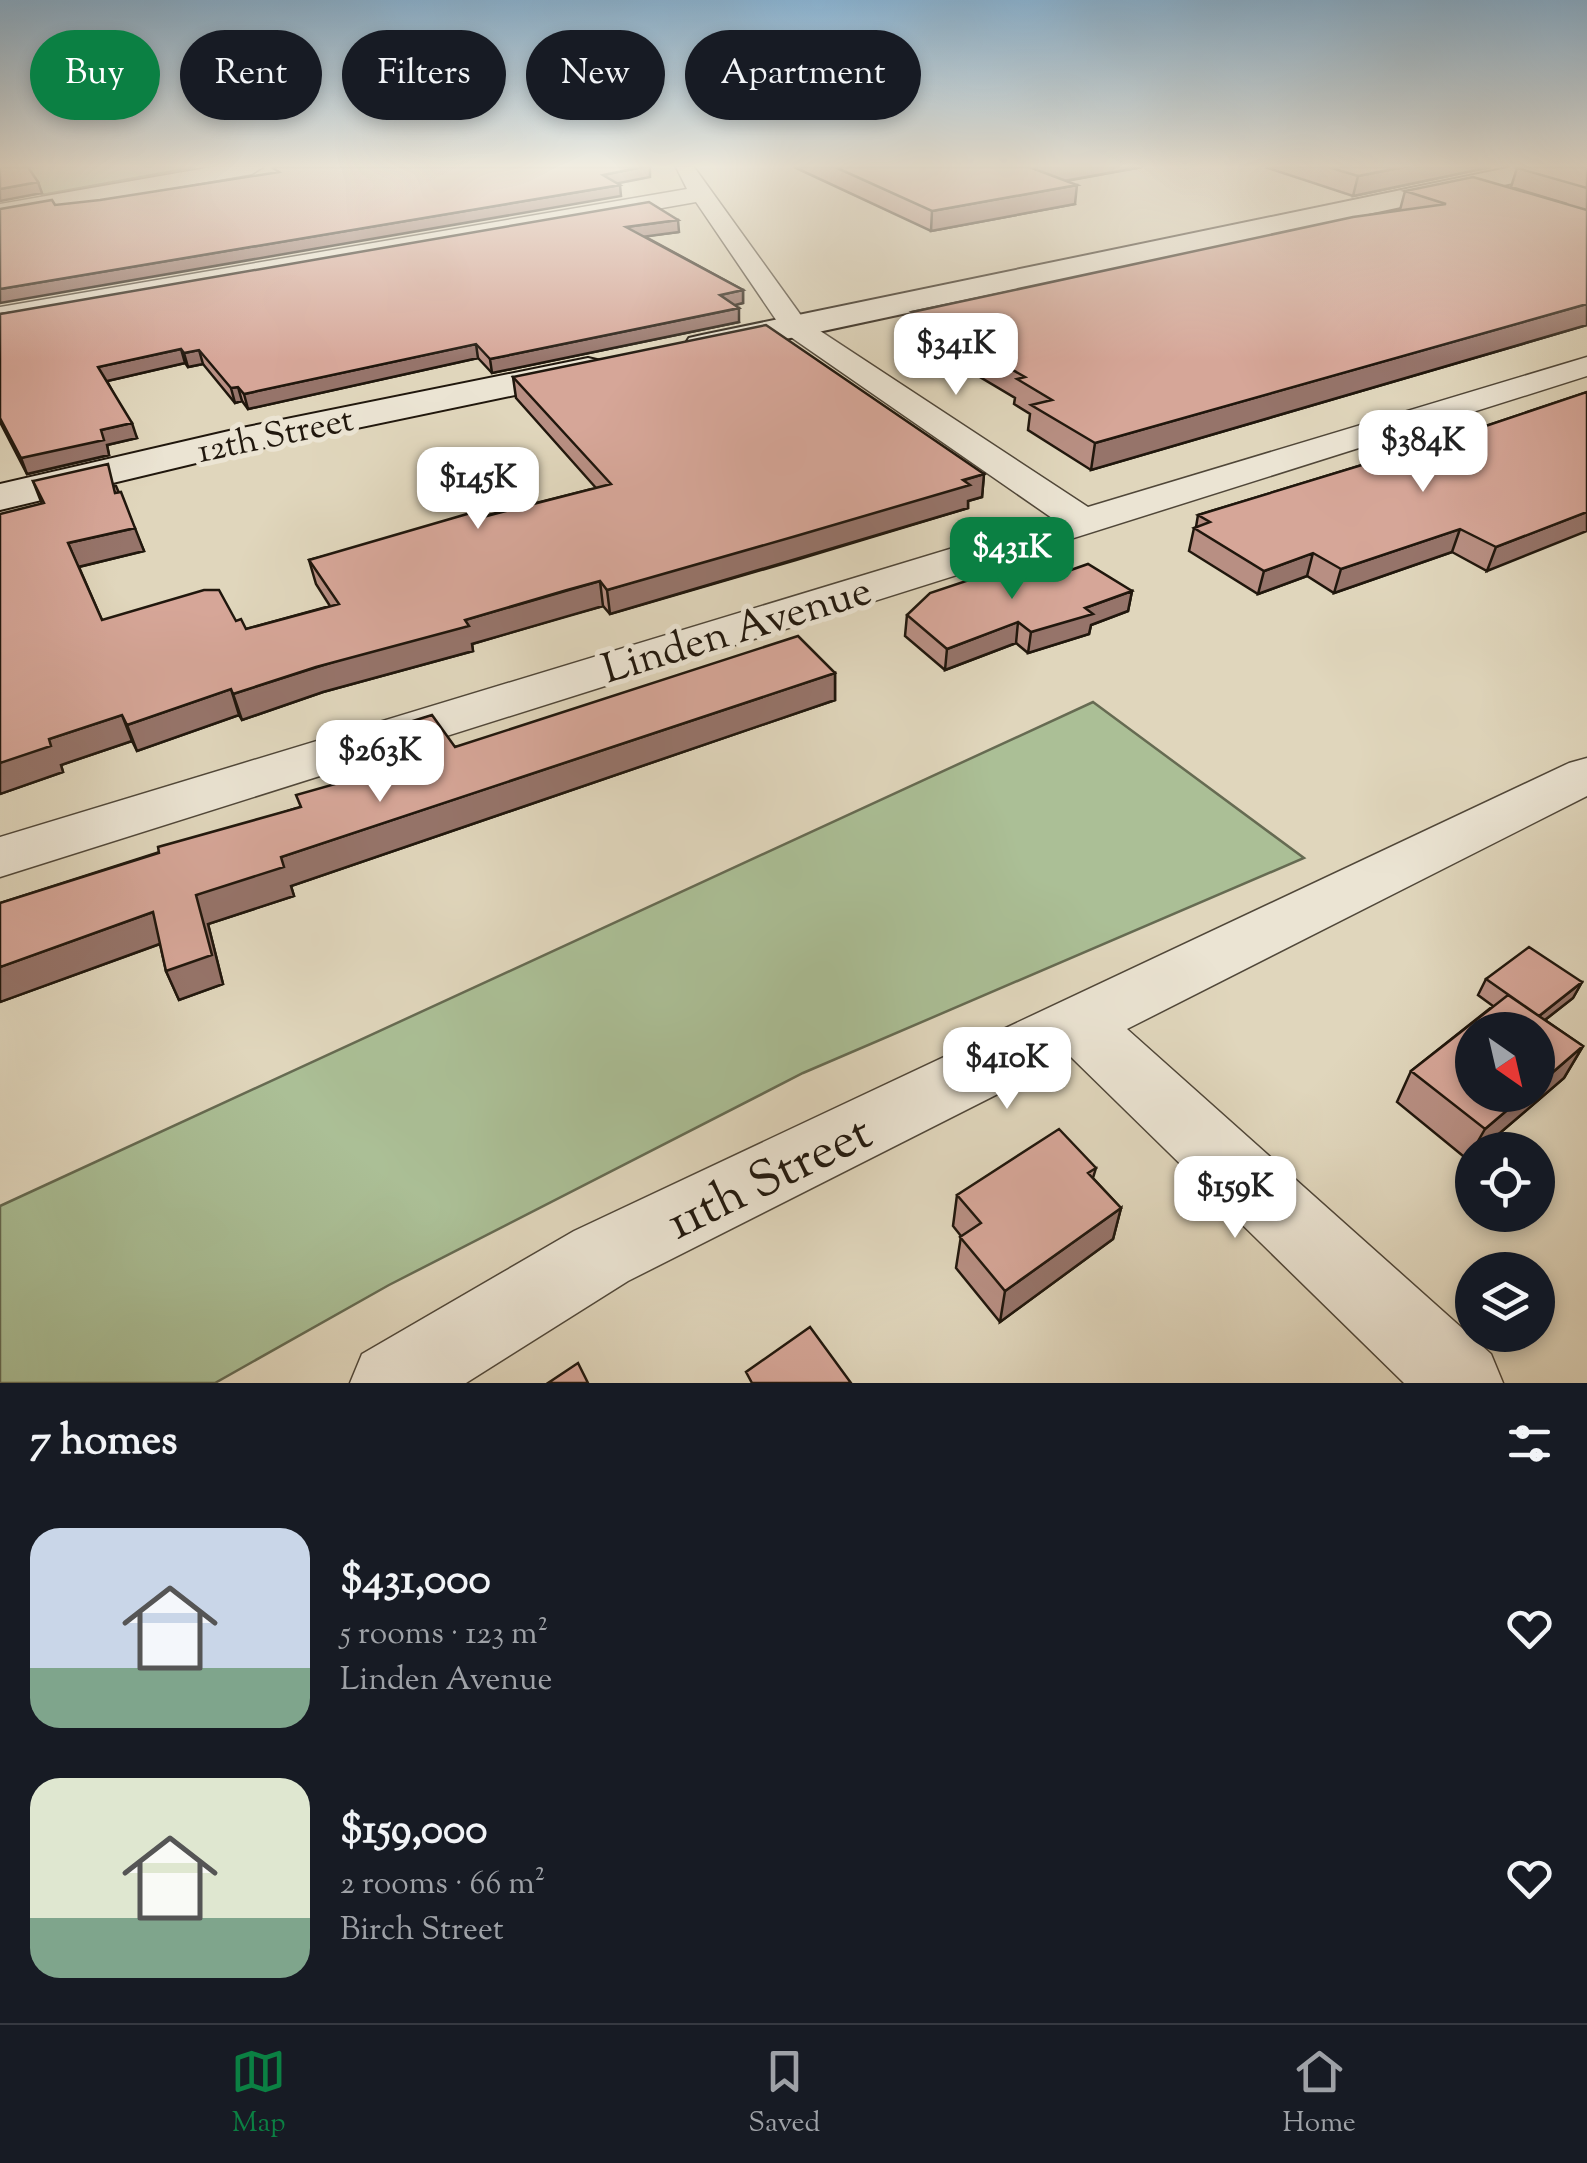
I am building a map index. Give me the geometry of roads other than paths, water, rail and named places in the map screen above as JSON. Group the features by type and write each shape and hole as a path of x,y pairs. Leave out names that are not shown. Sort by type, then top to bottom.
{"street":[{"path":"0,316 485,232"},
{"path":"728,232 796,326 1082,520"},
{"path":"662,354 1249,232"},
{"name":"12th Street","path":"0,496 242,440 624,362"},
{"name":"Linden Avenue","path":"0,857 1587,366"},
{"name":"11th Street","path":"391,1383 601,1256 1587,776"},
{"path":"1078,1024 1462,1383"}]}
